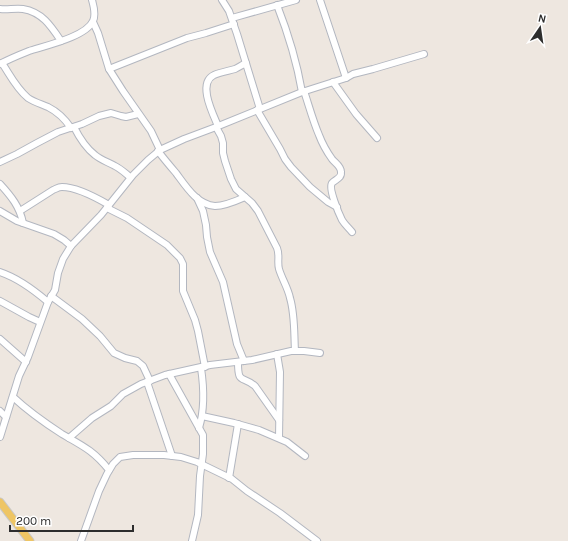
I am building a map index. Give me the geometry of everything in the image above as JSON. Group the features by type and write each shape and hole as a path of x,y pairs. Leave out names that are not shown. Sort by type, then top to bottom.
{"main road":[{"path":"0,502 30,541"}],"street":[{"path":"92,0 95,12 93,22 81,33 26,52 1,63 13,82 23,94 56,112 72,127 96,157 117,166 130,178"},
{"path":"222,0 233,21 259,110 285,159 310,187 336,207"},
{"path":"109,68 187,38 206,33 233,21 277,5 296,0"},
{"path":"320,0 346,78"},
{"path":"277,5 286,27 303,92 319,135 327,151 342,172 339,178 332,183 331,190 342,220 352,232"},
{"path":"0,9 21,9 32,12 41,17 51,26 61,41"},
{"path":"93,22 109,68 150,131 159,150 188,190 197,198 210,205 216,206 245,197"},
{"path":"0,437 19,376 26,362 48,302 55,290 58,273 63,259 71,246 89,228 130,178 159,150 303,92 346,78 353,74 424,54"},
{"path":"246,64 209,78 206,84 206,94 221,136 223,153 231,179 236,189 252,203 258,211 279,253 279,268 290,298 293,312 295,351"},
{"path":"333,82 356,114 377,138"},
{"path":"0,162 58,132 99,116 112,113 126,117 138,114"},
{"path":"0,184 14,200 20,211 23,223"},
{"path":"20,211 57,188 62,187 79,191 99,199 167,245 180,258 183,264 183,291 197,326 203,367 202,416 199,428"},
{"path":"197,198 203,211 210,252 222,282 237,344 241,362 238,374 239,377 255,386 279,420"},
{"path":"0,211 23,223 54,234 71,246"},
{"path":"0,272 19,280 48,302"},
{"path":"51,296 92,328 114,353 137,361 143,366 172,456"},
{"path":"0,301 40,322"},
{"path":"0,339 26,362"},
{"path":"69,438 92,418 111,406 123,394 148,381 169,374 203,367 241,362 295,351 320,353"},
{"path":"277,354 280,372 279,438"},
{"path":"169,374 203,435 203,454 198,514 192,541"},
{"path":"13,397 25,408 93,453 109,470"},
{"path":"0,411 6,417"},
{"path":"202,416 259,430 287,442 305,456"},
{"path":"229,478 238,424"},
{"path":"81,541 99,491 109,470 120,457 133,455 172,456 202,464 229,478 280,512 315,540"}]}
